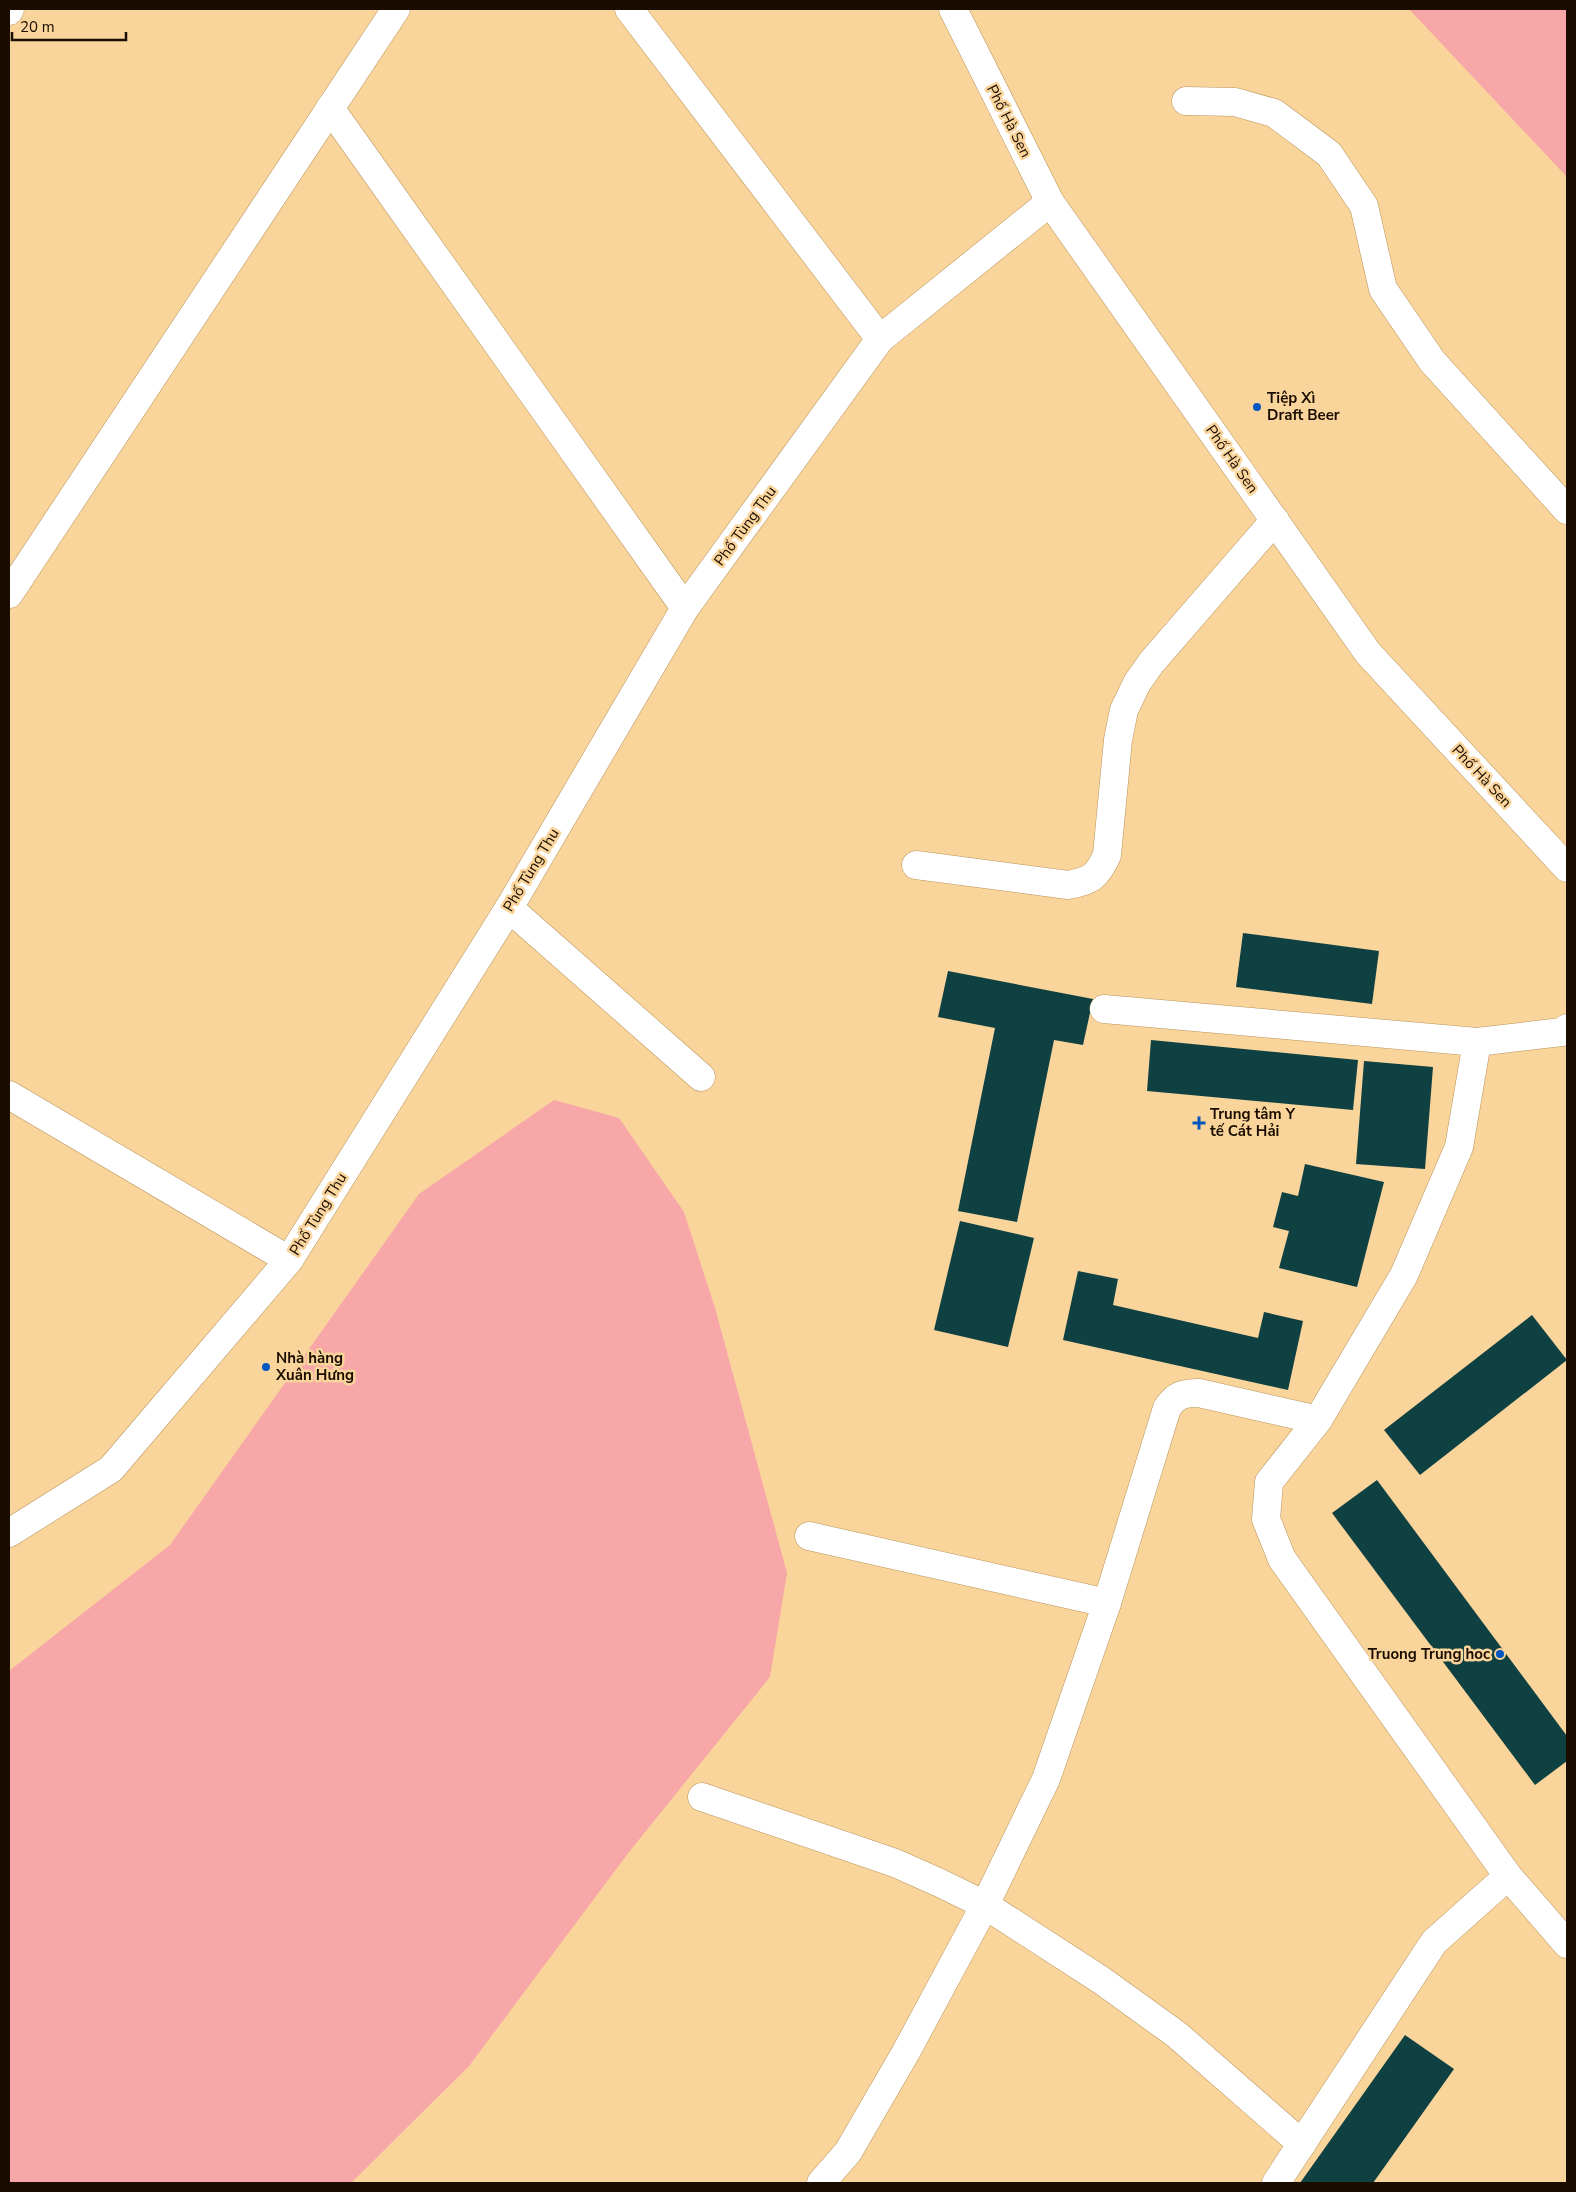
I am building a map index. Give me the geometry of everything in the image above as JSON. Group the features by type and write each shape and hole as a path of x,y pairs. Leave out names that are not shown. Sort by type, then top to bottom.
{"main road":[{"path":"9,594 396,9"},
{"path":"630,9 880,339"},
{"name":"Phố Hà Sen","path":"953,9 1050,202 1368,653 1567,868"},
{"path":"1186,101 1234,102 1274,113 1329,154 1364,206 1383,289 1432,361 1567,510"},
{"path":"330,108 685,608"},
{"name":"Phố Tùng Thu","path":"9,1533 111,1469 289,1260 509,908 685,608 880,339 1050,202"},
{"path":"916,865 1068,886 1086,882 1100,871 1107,855 1124,710 1137,683 1151,663 1275,520"},
{"path":"509,908 701,1076"},
{"path":"1104,1009 1477,1042 1562,1032 1567,1028"},
{"path":"1477,1042 1459,1147 1404,1275 1318,1420 1269,1482 1266,1519 1282,1559 1508,1876 1567,1944"},
{"path":"9,1095 289,1260"},
{"path":"821,2183 848,2152 906,2052 985,1905 1046,1779 1107,1603 1167,1408 1174,1398 1185,1393 1199,1393 1318,1420"},
{"path":"809,1536 1107,1603"},
{"path":"702,1797 894,1863 985,1905 1101,1980 1176,2034 1302,2144"},
{"path":"1276,2183 1434,1942 1508,1876"}],"shaded area":[{"path":"1409,9 1567,9 1567,177"},
{"path":"554,1100 619,1118 684,1212 715,1308 787,1573 770,1677 629,1852 469,2066 351,2183 9,2183 9,1671 170,1545 419,1194"}],"building":[{"path":"1243,933 1379,951 1372,1004 1236,987"},
{"path":"948,971 1093,999 1083,1045 1054,1040 1017,1222 958,1211 995,1028 938,1017"},
{"path":"1151,1040 1358,1060 1353,1110 1147,1091"},
{"path":"1364,1061 1433,1067 1425,1169 1356,1164"},
{"path":"1305,1164 1384,1182 1357,1287 1279,1268 1289,1231 1273,1227 1282,1192 1298,1196"},
{"path":"960,1221 1034,1238 1008,1347 934,1330"},
{"path":"1078,1271 1118,1279 1113,1305 1258,1338 1264,1312 1303,1321 1288,1390 1063,1340"},
{"path":"1532,1315 1567,1360 1420,1475 1384,1430"},
{"path":"1377,1480 1567,1736 1567,1761 1535,1785 1332,1513"},
{"path":"1405,2035 1454,2069 1373,2183 1300,2183"}],"place":[{"name":"Tiệp Xì Draft Beer","path":"1257,407"},
{"name":"Trung tâm Y tế Cát Hải","path":"1199,1123"},
{"name":"Nhà hàng Xuân Hưng","path":"266,1367"},
{"name":"Truong Trung hoc","path":"1500,1654"}]}
